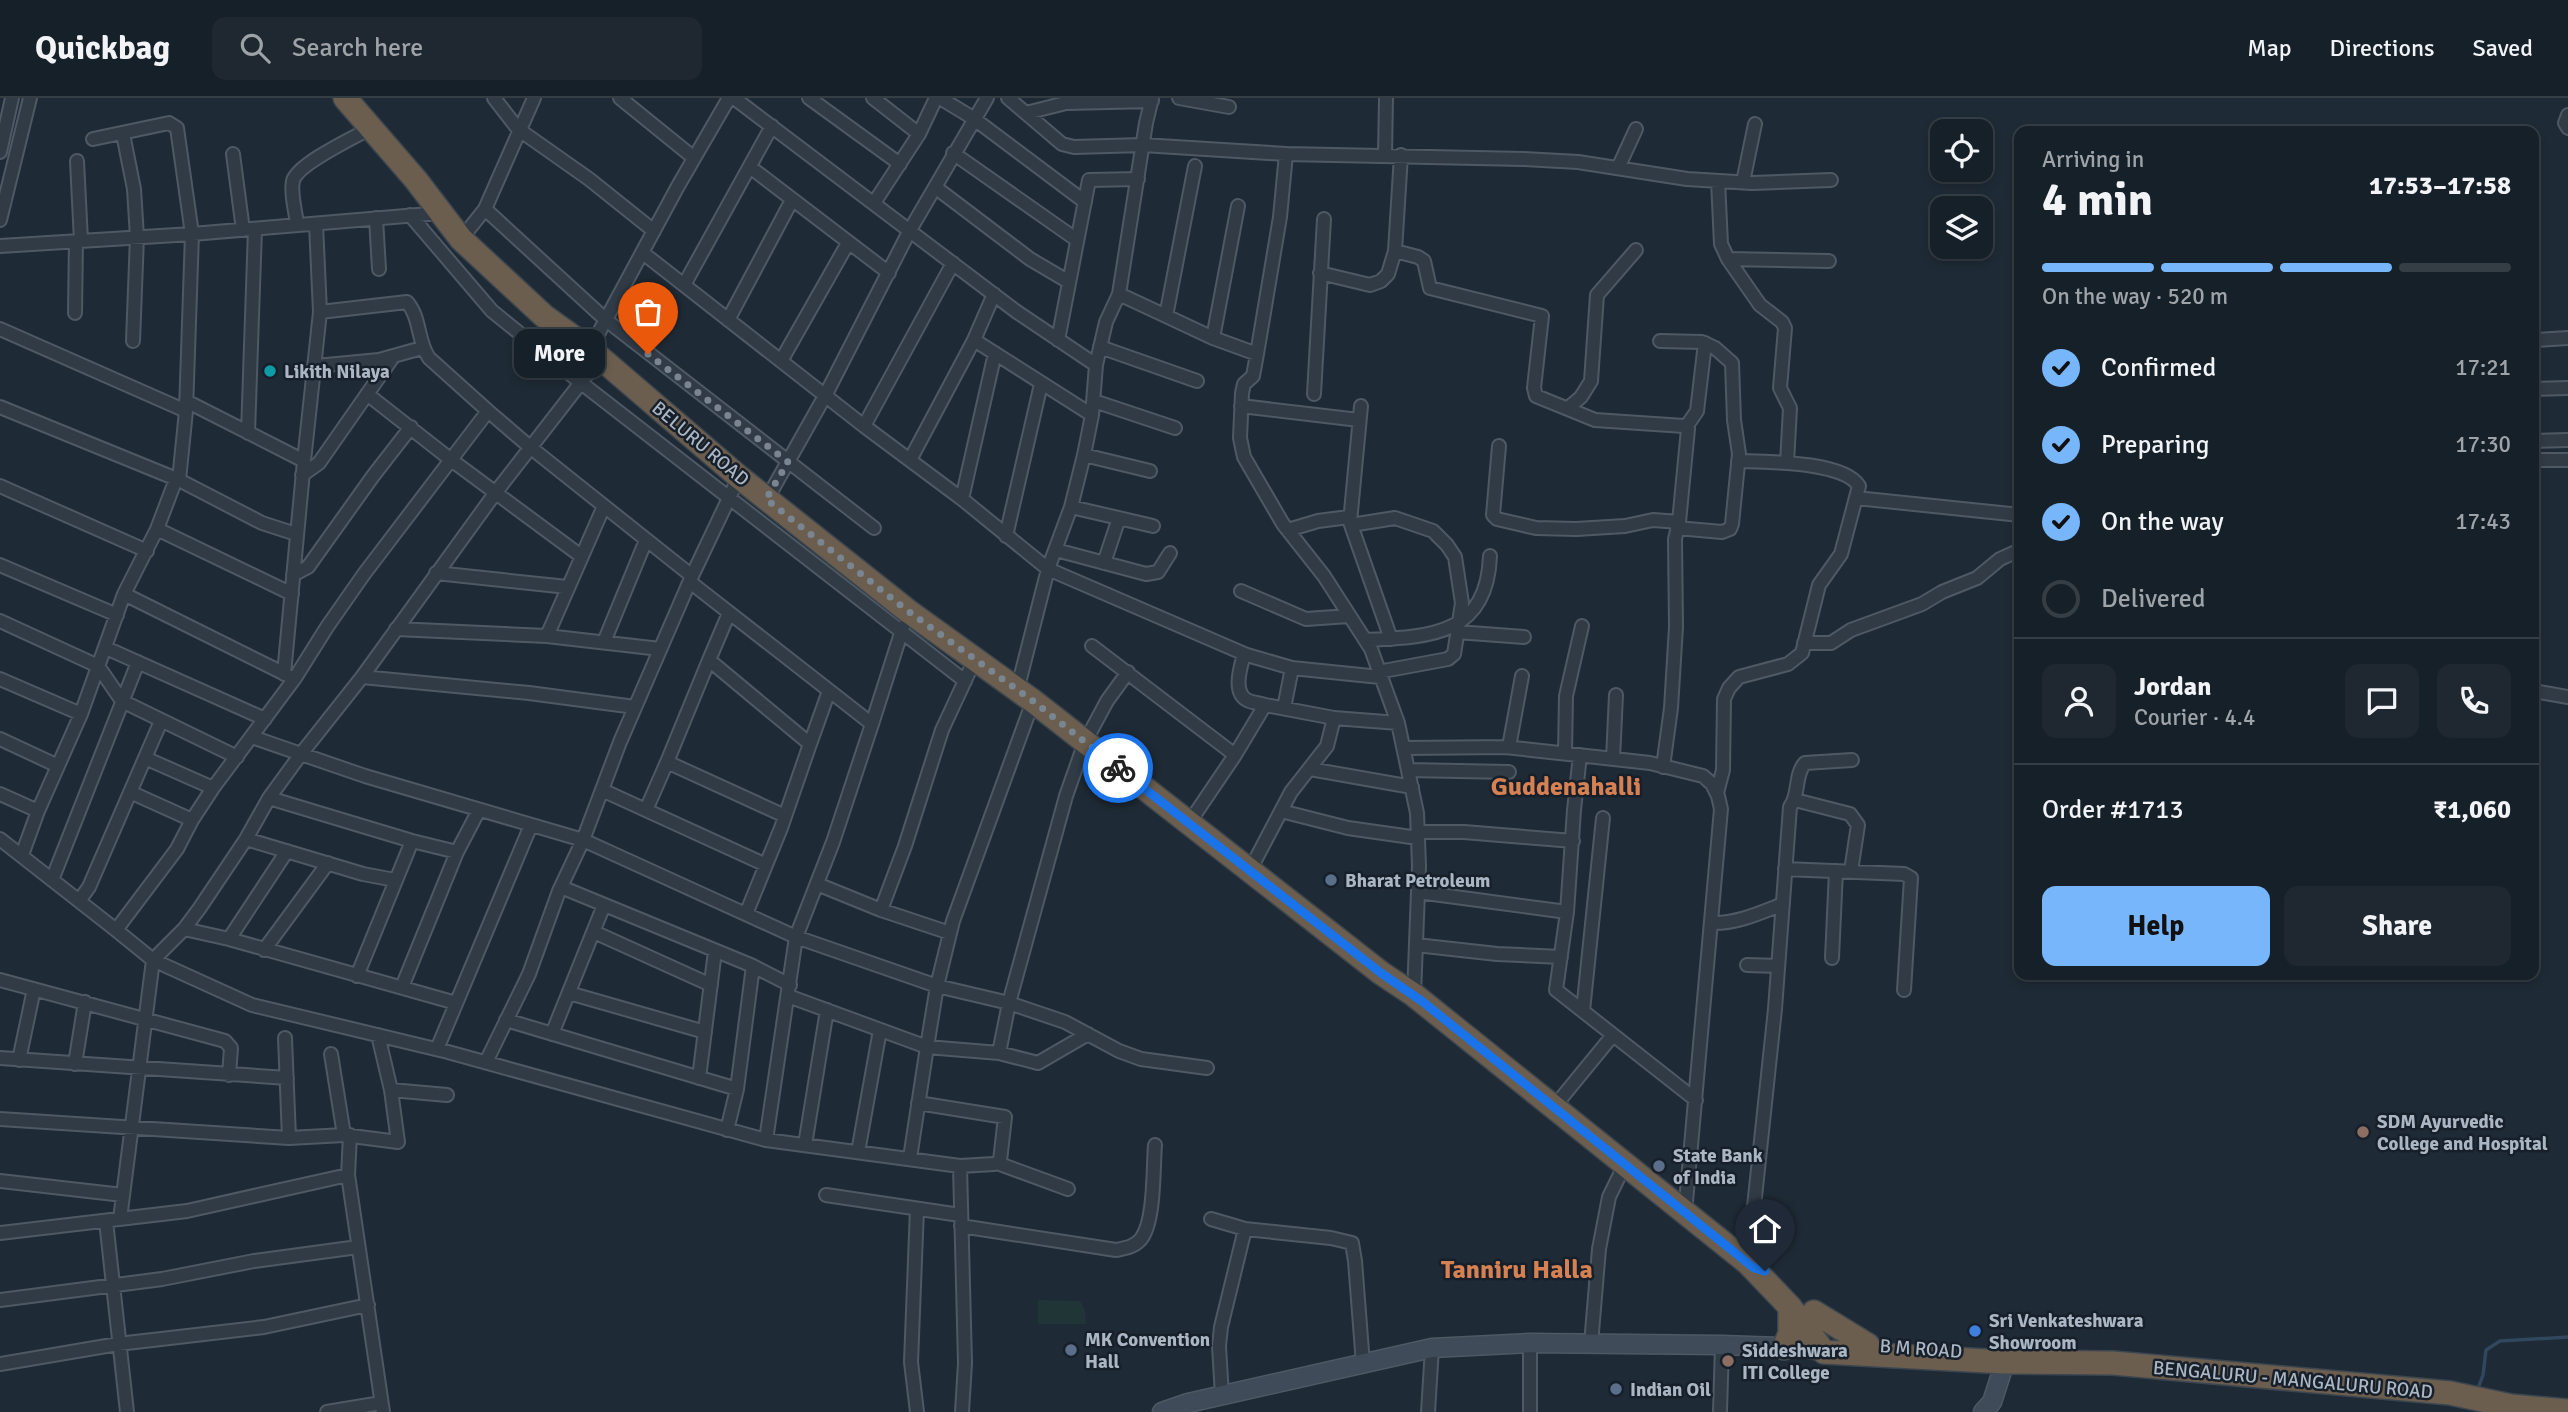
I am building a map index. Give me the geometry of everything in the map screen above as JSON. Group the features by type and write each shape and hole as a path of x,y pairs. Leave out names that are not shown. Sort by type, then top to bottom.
{"highway":[{"name":"BELURU ROAD","path":"345,98 461,239 544,316 595,354 734,487 766,499 905,621 975,659 1033,701 1381,973 1414,995 1751,1266 1823,1347"},
{"name":"BELURU ROAD","path":"1751,1266 1765,1271 1814,1312 1823,1347"},
{"path":"1784,1348 1790,1334 1790,1307"},
{"path":"1814,1312 1868,1345"},
{"name":"B M ROAD","path":"1823,1347 1868,1345 2005,1353 2125,1355 2475,1396 2514,1392 2568,1396"},
{"name":"BENGALURU - MANGALURU ROAD","path":"1823,1347 2005,1362 2113,1363 2475,1396 2511,1406 2568,1411"}],"street":[{"path":"0,152 12,98"},
{"path":"0,219 30,98"},
{"path":"494,98 518,129 589,179 654,231"},
{"path":"461,239 485,209 503,173 518,129 534,98"},
{"path":"620,98 694,158"},
{"path":"120,1219 153,960 184,929 246,839 269,798 580,382 595,354 606,320 694,158 732,98 994,294 1096,365"},
{"path":"809,98 900,164"},
{"path":"873,98 919,134"},
{"path":"874,203 919,134 938,98 973,118 1085,202"},
{"path":"766,499 826,394 910,230 987,98"},
{"path":"1008,98 1068,146 1143,145 1286,154 1401,155 1578,162 1687,179 1743,182 1831,180"},
{"path":"1179,98 1229,107"},
{"path":"1385,155 1386,98"},
{"path":"1013,687 1020,679 1048,569 1071,507 1084,455 1094,401 1096,365 1106,322 1119,294 1152,99 1066,103 1026,113"},
{"path":"2568,115 2565,123 2568,128"},
{"path":"22,855 38,811 81,714 124,594 157,530 177,479 186,406 192,234 176,125 169,123 93,139"},
{"path":"1743,182 1755,124"},
{"path":"684,285 772,126"},
{"path":"297,225 293,183 296,174 317,157 371,128"},
{"path":"1618,168 1636,129"},
{"path":"123,134 134,189 137,237 133,341"},
{"path":"953,153 1077,240"},
{"path":"233,154 249,229 248,433"},
{"path":"1286,154 1280,217 1253,376 1244,383 1240,438 1244,457 1288,530 1324,576 1371,649 1398,723 1412,787 1418,835 1414,995"},
{"path":"1320,273 1370,285 1381,281 1388,274 1395,251 1401,155"},
{"path":"75,313 79,241 77,161"},
{"path":"1166,316 1195,166"},
{"path":"750,167 889,273"},
{"path":"1058,340 1089,180 1138,179"},
{"path":"1718,181 1721,244 1728,259 1760,305 1785,328 1780,388 1790,408 1787,463"},
{"path":"935,187 1030,259 1069,282"},
{"path":"728,320 792,200"},
{"path":"1213,338 1238,206"},
{"path":"485,209 606,320 874,528"},
{"path":"0,246 192,234 441,213"},
{"path":"410,215 492,311 580,382 734,487 905,621 965,681"},
{"path":"376,218 379,269"},
{"path":"1314,394 1324,219"},
{"path":"290,676 296,534 320,312 316,224"},
{"path":"781,361 848,243"},
{"path":"1568,408 1581,397 1591,381 1597,295 1636,250"},
{"path":"1395,251 1424,261 1430,288 1540,315 1543,320 1534,394 1595,420 1686,427"},
{"path":"643,253 962,499 1048,569 1244,654 1292,668 1379,675 1452,657 1456,649 1462,603 1455,557 1433,531 1395,518 1318,521 1288,530"},
{"path":"1728,259 1829,261"},
{"path":"864,426 953,263"},
{"path":"910,460 974,340 994,294"},
{"path":"1119,294 1213,338 1257,354"},
{"path":"320,312 407,302 417,320 422,348 429,358 530,447 646,540 729,613 872,724"},
{"path":"0,329 186,406 304,461"},
{"path":"2539,341 2568,338"},
{"path":"974,340 1092,415"},
{"path":"1499,446 1493,514 1497,519 1536,528 1576,530 1625,526 1653,520 1721,532 1730,529 1738,461 1732,363 1705,343 1660,341"},
{"path":"1686,427 1697,411 1705,343"},
{"path":"1100,347 1197,381"},
{"path":"316,366 393,357 422,348"},
{"path":"962,499 995,353"},
{"path":"302,475 319,463 393,357"},
{"path":"1006,536 1041,384"},
{"path":"2539,389 2568,388"},
{"path":"367,394 450,460 581,556"},
{"path":"1094,401 1175,428"},
{"path":"1241,406 1360,420"},
{"path":"1361,406 1350,521 1391,639"},
{"path":"0,407 177,479 262,523 296,534"},
{"path":"116,930 177,849 192,820 265,719 290,676 488,411"},
{"path":"293,575 308,567 411,427"},
{"path":"1663,766 1671,708 1676,627 1675,539 1689,432 1686,427"},
{"path":"2539,440 2568,440"},
{"path":"1084,455 1150,471"},
{"path":"2539,460 2568,460"},
{"path":"1717,793 1723,770 1724,699 1739,677 1788,664 1802,653 1819,585 1841,554 1859,485 1849,476 1810,464 1738,461"},
{"path":"0,486 147,551"},
{"path":"486,1062 529,974 561,887 583,840 635,707 734,487"},
{"path":"1856,498 2014,514"},
{"path":"547,636 604,506"},
{"path":"1071,507 1153,527"},
{"path":"1104,563 1119,518"},
{"path":"157,530 292,594"},
{"path":"604,642 646,540"},
{"path":"1056,550 1153,574 1170,553"},
{"path":"1804,643 1831,643 1851,630 1922,604 1942,592 1977,578 2000,559 2014,553"},
{"path":"1365,640 1422,638 1458,627 1473,612 1487,584 1490,556"},
{"path":"0,565 117,615"},
{"path":"436,573 567,587"},
{"path":"1241,591 1306,619 1349,616"},
{"path":"124,594 290,676"},
{"path":"646,810 729,613"},
{"path":"0,621 98,666 122,701 237,757"},
{"path":"766,1140 796,937 833,842 905,621"},
{"path":"1564,753 1566,696 1582,626"},
{"path":"1458,627 1524,638"},
{"path":"396,629 547,636 660,649"},
{"path":"1092,646 1235,755"},
{"path":"106,648 265,719"},
{"path":"1244,654 1239,674 1241,692 1247,700 1334,718 1398,723"},
{"path":"881,910 905,846 942,730 975,659"},
{"path":"709,660 810,744"},
{"path":"52,880 138,662"},
{"path":"1284,708 1292,668"},
{"path":"999,1054 1009,1003 1066,796 1085,742 1107,701 1128,672"},
{"path":"1509,747 1522,676"},
{"path":"362,677 529,693 635,707"},
{"path":"0,679 81,714"},
{"path":"746,914 785,816 829,691"},
{"path":"2539,692 2568,697"},
{"path":"1613,759 1616,695"},
{"path":"909,1158 937,986 950,933 1015,745 1033,701"},
{"path":"1189,823 1265,705"},
{"path":"1250,870 1291,792 1327,746 1334,718"},
{"path":"79,901 89,887 161,721"},
{"path":"252,737 365,776 583,840 796,937 937,986 1009,1003 1065,1023 1119,1051 1141,1059 1207,1068"},
{"path":"0,739 58,766"},
{"path":"1404,748 1509,747 1564,753 1663,766 1703,776 1712,784 1721,810 1685,1213"},
{"path":"1580,755 1567,912 1556,990 1696,1100"},
{"path":"145,758 213,788"},
{"path":"1751,1266 1790,807 1795,800 1799,771 1805,763 1852,760"},
{"path":"667,762 785,816"},
{"path":"1310,769 1412,787"},
{"path":"1408,770 1509,772"},
{"path":"602,790 766,865"},
{"path":"130,792 192,820"},
{"path":"0,794 38,811"},
{"path":"269,798 457,852"},
{"path":"1795,800 1850,814 1857,820 1851,871"},
{"path":"402,987 457,852 479,810"},
{"path":"1281,811 1348,828 1418,835 1464,832 1573,841"},
{"path":"1583,1011 1603,818"},
{"path":"437,1049 531,825"},
{"path":"0,839 153,960 251,1005 437,1049 766,1140 960,1166 997,1163 1068,1189"},
{"path":"246,839 363,874 395,880"},
{"path":"357,975 412,841"},
{"path":"229,939 286,851"},
{"path":"264,950 328,863"},
{"path":"1785,869 1904,874 1911,878 1904,990"},
{"path":"1832,958 1836,871"},
{"path":"817,884 881,910 950,933"},
{"path":"561,887 753,966 789,990 827,1010 927,1047 999,1054 1038,1063 1088,1034"},
{"path":"1418,892 1567,912"},
{"path":"1711,923 1754,915 1783,904"},
{"path":"552,1034 604,905"},
{"path":"184,929 229,939 456,1003"},
{"path":"594,932 711,985"},
{"path":"1416,945 1497,954 1561,957"},
{"path":"699,1077 715,951"},
{"path":"1747,965 1778,966"},
{"path":"727,1130 737,1089 753,966"},
{"path":"0,980 229,1043 229,1075"},
{"path":"19,1060 34,989"},
{"path":"569,993 705,1032"},
{"path":"75,1064 85,1002"},
{"path":"805,1145 827,1010"},
{"path":"506,1020 737,1089"},
{"path":"858,1152 880,1030"},
{"path":"0,1119 289,1138 347,1135 400,1142 379,1035"},
{"path":"1554,1107 1613,1035"},
{"path":"285,1038 289,1138"},
{"path":"327,1412 382,1407 348,1175 347,1135 331,1054"},
{"path":"0,1058 287,1078"},
{"path":"391,1090 447,1095"},
{"path":"918,1103 1005,1118 1000,1161 997,1163"},
{"path":"826,1195 918,1209 1116,1250 1130,1247 1141,1239 1147,1227 1155,1145"},
{"path":"1591,1344 1598,1249 1609,1197 1625,1164"},
{"path":"960,1166 965,1363 962,1412"},
{"path":"0,1233 187,1211 348,1175"},
{"path":"0,1181 123,1195"},
{"path":"916,1412 911,1362 918,1209"},
{"path":"1211,1219 1245,1229 1331,1238 1352,1243 1363,1364"},
{"path":"106,1221 127,1412"},
{"path":"1222,1396 1219,1346 1221,1327 1245,1229"},
{"path":"0,1300 358,1247"},
{"path":"0,1364 118,1344 264,1327 368,1305"},
{"path":"1530,1343 1530,1412"},
{"name":"BENGALURU - MANGALURU ROAD","path":"1162,1412 1189,1408 1222,1396 1432,1348 1530,1343 1823,1347"},
{"path":"1720,1412 1722,1345"},
{"path":"1428,1412 1432,1348"},
{"path":"1983,1412 1992,1402 2005,1362"}],"green space":[{"path":"1038,1300 1080,1301 1085,1310 1086,1324 1038,1324"}],"waterway":[{"path":"2477,1391 2483,1375 2486,1350 2500,1341 2568,1337"}],"way so far":[{"path":"648,354 788,462 766,499 908,611 1033,701 1118,768"}],"place":[{"name":"More","path":"648,354"},
{"name":"Likith Nilaya","path":"270,371"},
{"name":"Bharat Petroleum","path":"1331,880"},
{"name":"SDM Ayurvedic College and Hospital","path":"2363,1132"},
{"name":"State Bank of India","path":"1659,1166"},
{"name":"Sri Venkateshwara Showroom","path":"1975,1331"},
{"name":"MK Convention Hall","path":"1071,1350"},
{"name":"Siddeshwara ITI College","path":"1728,1361"},
{"name":"Indian Oil","path":"1616,1389"}],"district":[{"name":"Guddenahalli","path":"1566,786"},
{"name":"Tanniru Halla","path":"1517,1269"}],"route":[{"path":"1118,768 1381,973 1423,1002 1754,1268 1765,1271"}]}
